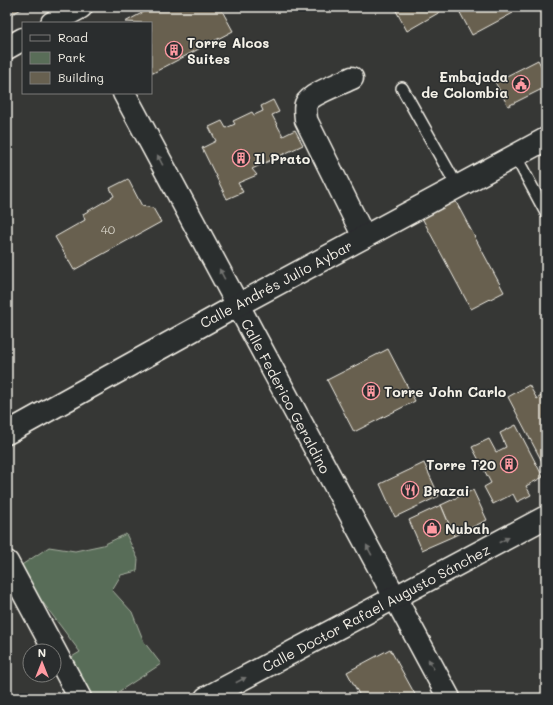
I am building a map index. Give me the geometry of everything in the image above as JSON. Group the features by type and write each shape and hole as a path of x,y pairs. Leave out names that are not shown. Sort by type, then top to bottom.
{"street":[{"path":"54,22 81,11"},
{"path":"7,48 22,40"},
{"path":"352,78 313,96 306,103 305,111 306,120 364,236"},
{"name":"Calle Federico Geraldino","path":"125,94 449,698"},
{"name":"Calle Andrés Julio Aybar","path":"7,433 238,304 546,138"},
{"name":"Calle Doctor Rafael Augusto Sánchez","path":"206,698 546,518"},
{"path":"7,562 80,698"}],"lane":[{"path":"402,88 457,186"},
{"path":"515,155 546,213"}],"green space":[{"path":"126,534 138,559 137,571 121,575 112,590 132,612 144,642 161,664 109,698 89,698 65,661 80,652 17,568 49,547 75,551 103,545"}],"building":[{"path":"7,7 25,7 7,17"},
{"name":"Torre Alcos Suites","path":"153,7 220,7 233,31 153,73 152,22 125,22"},
{"path":"394,7 437,7 440,12 407,31"},
{"path":"457,7 510,7 513,13 472,35"},
{"name":"Embajada de Colombia","path":"538,60 546,75 546,87 508,106 495,82"},
{"name":"Il Prato","path":"273,100 279,112 272,115 283,136 295,130 303,145 252,169 257,175 238,183 243,192 227,199 202,148 216,141 209,127 222,121 226,128 235,124 233,121 252,112 254,115 263,111 261,106"},
{"path":"128,179 142,206 153,208 161,222 74,270 55,237 85,220 83,214 114,196 110,188"},
{"path":"455,200 504,292 471,309 422,218"},
{"name":"Torre John Carlo","path":"388,349 415,401 354,432 327,380"},
{"path":"529,385 537,399 541,396 546,406 546,469 508,397"},
{"name":"Torre T20","path":"516,425 543,477 526,486 531,495 517,502 513,494 493,504 484,487 491,483 472,447 489,439 496,452 506,447 500,433"},
{"name":"Brazai","path":"424,463 439,496 395,517 380,484"},
{"path":"473,490 487,520 454,536 441,505"},
{"name":"Nubah","path":"441,505 454,536 422,550 409,520"},
{"path":"390,649 417,698 361,698 347,672"}],"place":[{"name":"Torre Alcos Suites","path":"174,50"},
{"name":"Embajada de Colombia","path":"521,84"},
{"name":"Il Prato","path":"241,158"},
{"name":"Torre John Carlo","path":"371,391"},
{"name":"Torre T20","path":"509,464"},
{"name":"Brazai","path":"410,490"},
{"name":"Nubah","path":"432,528"}]}
